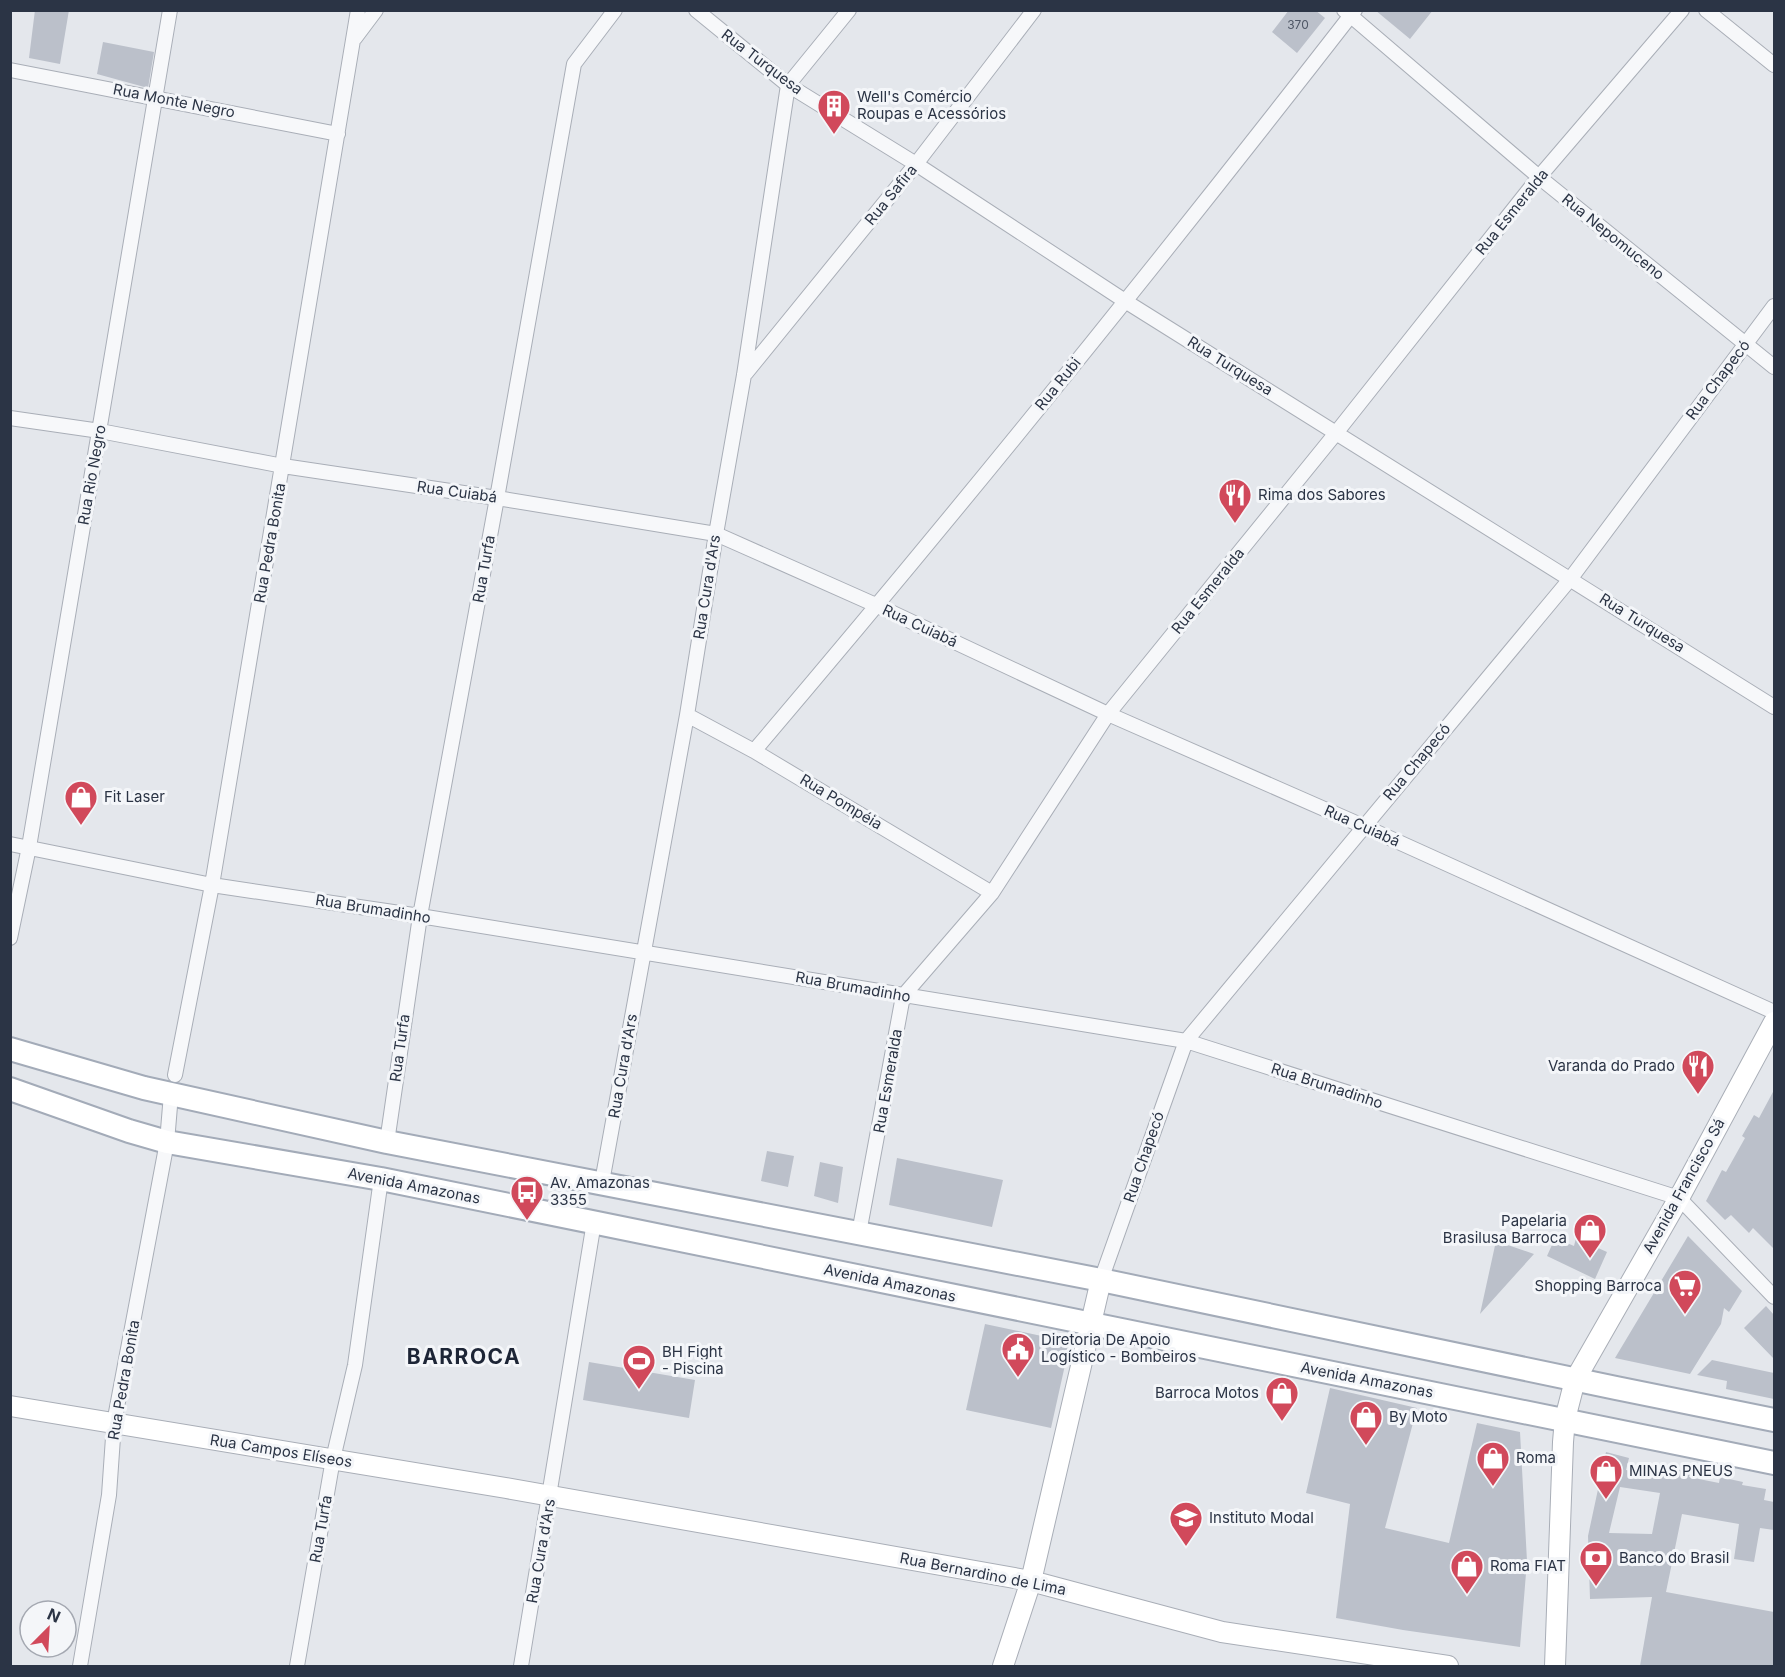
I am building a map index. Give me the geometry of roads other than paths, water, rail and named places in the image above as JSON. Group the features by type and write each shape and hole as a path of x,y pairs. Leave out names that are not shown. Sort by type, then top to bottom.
{"main road":[{"path":"10,1049 144,1088 173,1084 387,1142 1101,1280 1774,1420"},
{"name":"Avenida Amazonas","path":"10,1089 129,1131 168,1142 381,1179 1774,1463"}],"street":[{"name":"Rua Rio Negro","path":"10,938 30,847 170,10"},
{"name":"Rua Pedra Bonita","path":"80,1666 109,1495 114,1423 168,1142 173,1084 212,885 358,10"},
{"path":"353,40 376,10"},
{"name":"Rua Turfa","path":"387,1142 420,916 574,64 615,10"},
{"name":"Rua Turquesa","path":"696,10 788,85 916,164 1125,301 1774,706"},
{"path":"788,85 849,10"},
{"name":"Rua Safira","path":"744,375 916,164 1034,10"},
{"name":"Rua Esmeralda","path":"859,1233 903,996 992,893 1108,714 1336,433 1539,177 1682,10"},
{"path":"1706,10 1774,65"},
{"name":"Rua Nepomuceno","path":"1350,12 1539,177 1774,367"},
{"name":"Rua Rubi","path":"754,751 878,606 1125,301 1350,12"},
{"name":"Rua Monte Negro","path":"10,70 338,134"},
{"name":"Rua Cura d'Ars","path":"602,1182 687,715 744,375 788,85"},
{"name":"Rua Chapecó","path":"1101,1280 1185,1041 1571,578 1774,306"},
{"name":"Rua Cuiabá","path":"10,418 100,431 283,466 716,534 878,606 1108,714 1363,826 1774,1012"},
{"name":"Rua Pompéia","path":"687,715 754,751 992,893"},
{"name":"Rua Brumadinho","path":"10,844 212,885 420,916 1185,1041 1679,1198"},
{"name":"Avenida Francisco Sá","path":"1555,1666 1563,1442 1565,1419 1575,1380 1679,1198 1774,1022"},
{"name":"Rua Turfa","path":"297,1666 333,1459 355,1365 381,1179"},
{"path":"1679,1198 1774,1297"},
{"name":"Rua Cura d'Ars","path":"521,1666 551,1496 594,1222"},
{"path":"1003,1666 1031,1581 1101,1280"},
{"name":"Rua Campos Elíseos","path":"10,1406 551,1496"},
{"name":"Rua Bernardino de Lima","path":"551,1496 1031,1581 1221,1632 1377,1661 1449,1666"}],"place":[{"name":"Well's Comércio Roupas e Acessórios","path":"834,135"},
{"name":"Rima dos Sabores","path":"1235,524"},
{"name":"Fit Laser","path":"81,826"},
{"name":"Varanda do Prado","path":"1698,1095"},
{"name":"Av. Amazonas 3355","path":"527,1221"},
{"name":"Papelaria Brasilusa Barroca","path":"1590,1259"},
{"name":"Shopping Barroca","path":"1685,1315"},
{"name":"Diretoria De Apoio Logístico - Bombeiros","path":"1018,1378"},
{"name":"BH Fight - Piscina","path":"639,1390"},
{"name":"Barroca Motos","path":"1282,1422"},
{"name":"By Moto","path":"1366,1446"},
{"name":"Roma","path":"1493,1487"},
{"name":"MINAS PNEUS","path":"1606,1500"},
{"name":"Instituto Modal","path":"1186,1547"},
{"name":"Banco do Brasil","path":"1596,1587"},
{"name":"Roma FIAT","path":"1467,1595"}],"district":[{"name":"BARROCA","path":"464,1357"}]}
